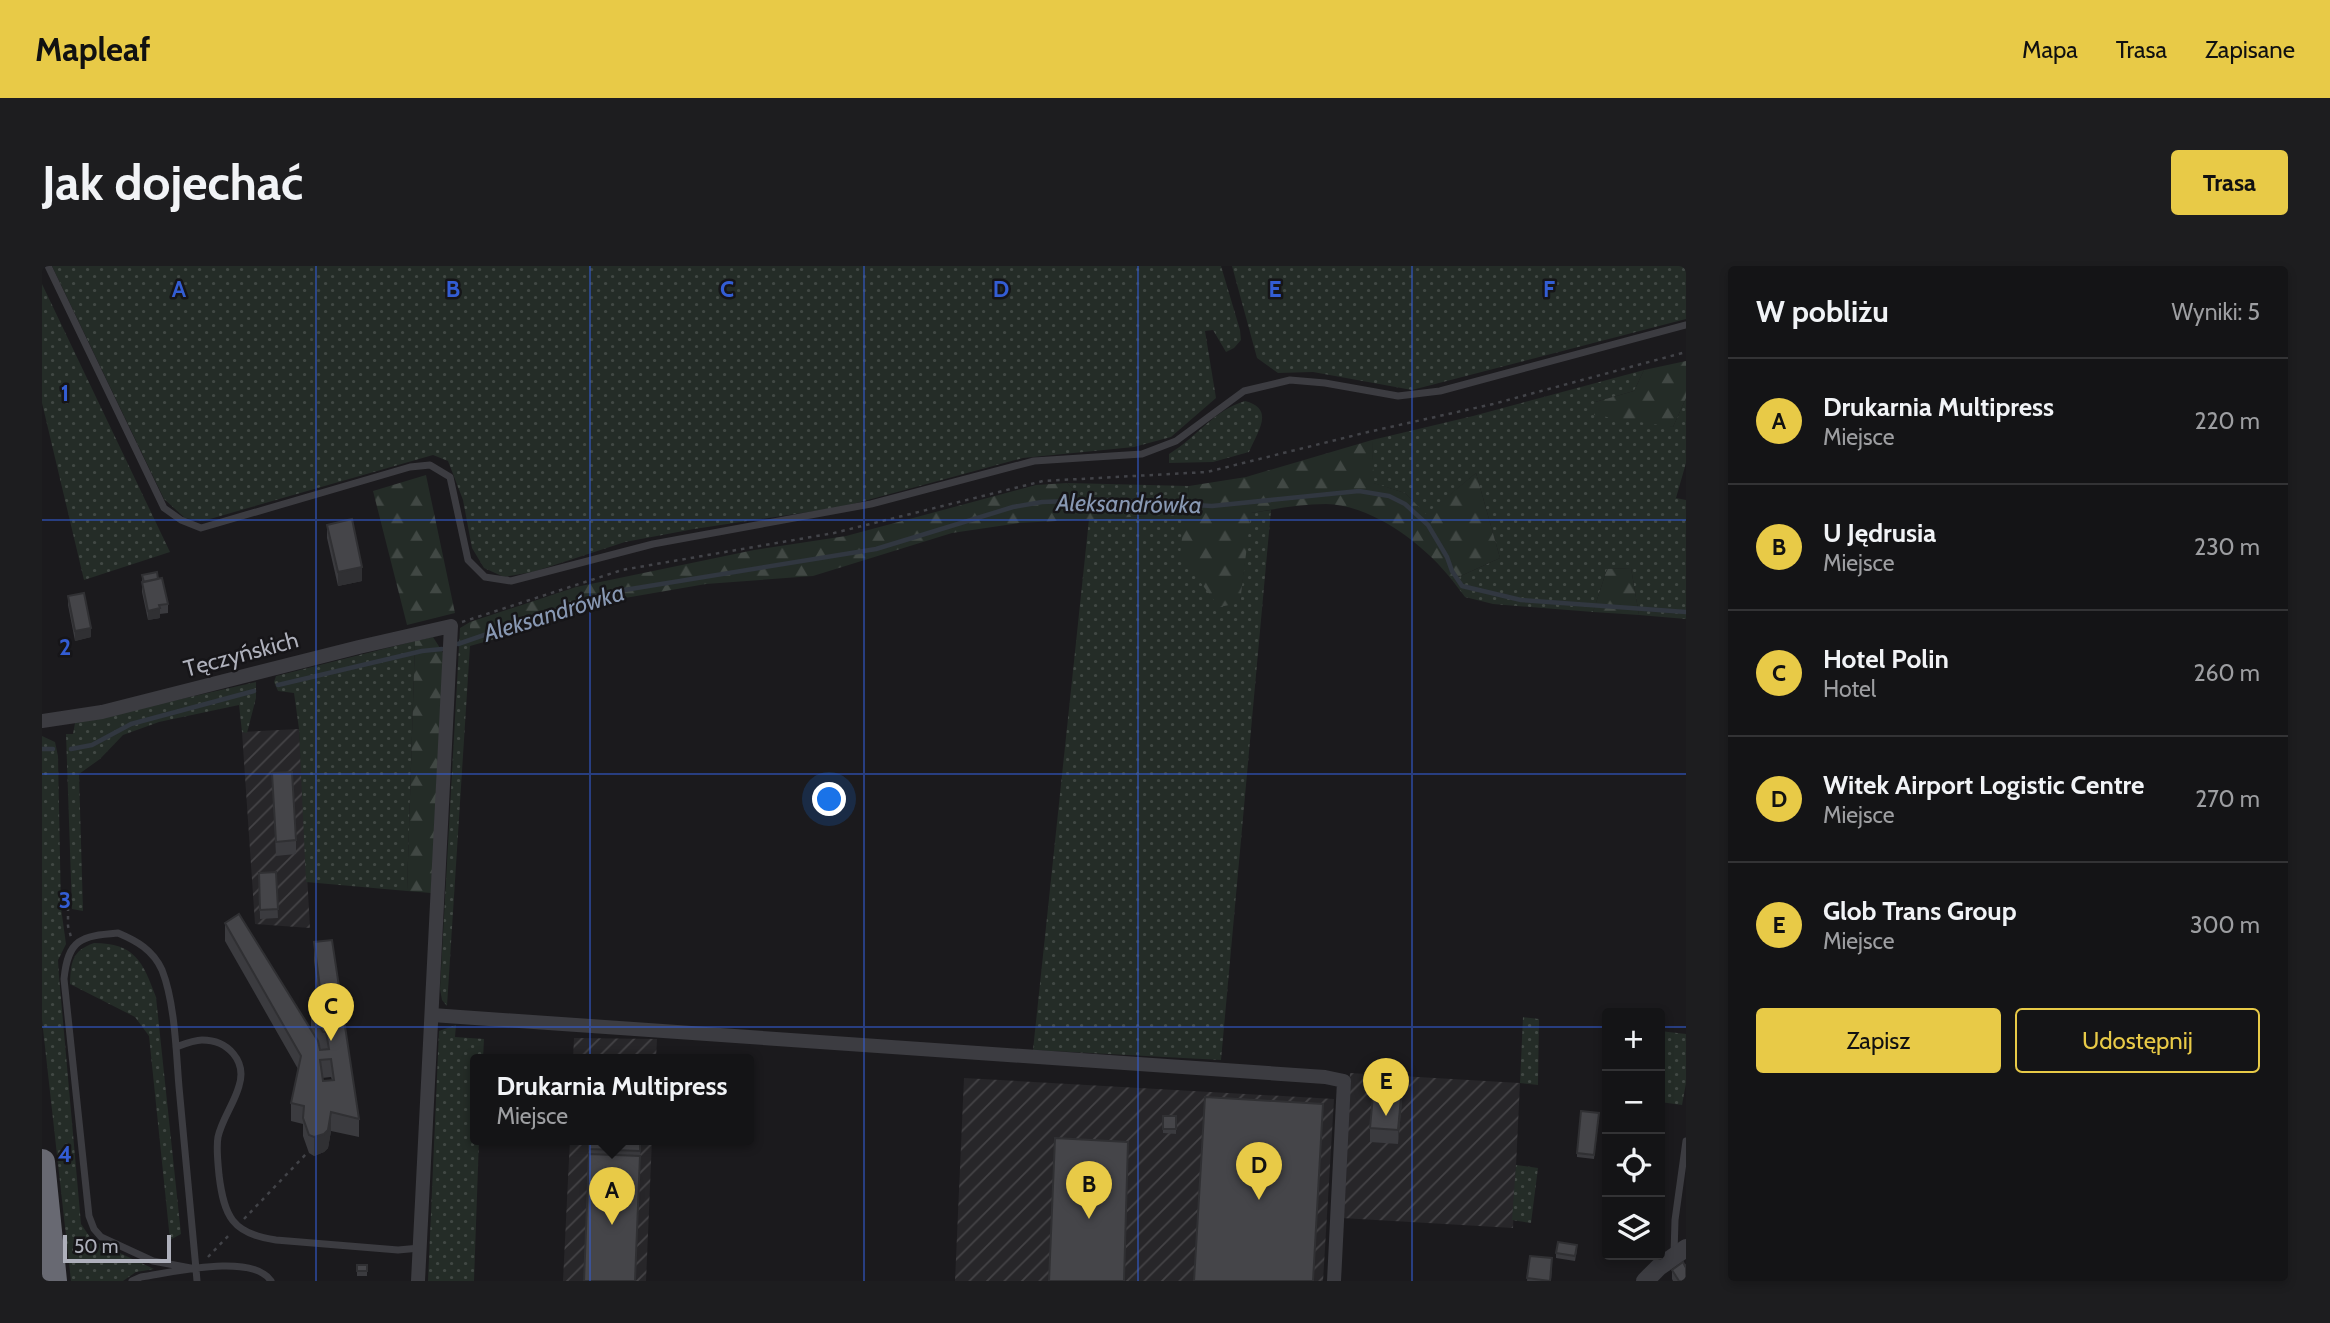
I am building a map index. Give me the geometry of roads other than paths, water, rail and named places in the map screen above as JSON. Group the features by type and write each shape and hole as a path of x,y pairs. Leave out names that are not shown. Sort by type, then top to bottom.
{"highway":[{"path":"42,1162 54,1281"}],"street":[{"name":"Tęczyńskich","path":"42,721 114,709 451,626 432,1015"},
{"path":"418,1281 432,1015 1325,1077 1344,1081 1334,1281"},
{"path":"1646,1281 1680,1251"}],"lane":[{"path":"48,266 164,509 201,528 410,467 430,465 450,477 468,561 485,577 511,581 653,544 871,504 1034,461 1142,454 1176,441 1244,391 1290,380 1325,383 1398,396 1440,391 1686,325"},
{"path":"196,1269 153,1261 101,1237 94,1229 89,1216 66,993 66,962 70,950 83,939 118,933 135,940 149,951 161,969 168,992 176,1047 196,1269 197,1281"},
{"path":"176,1047 201,1040 222,1044 233,1051 239,1064 240,1084 218,1138 223,1203 237,1227 258,1238 398,1250 420,1248"},
{"path":"1680,1251 1675,1220 1686,1141"},
{"path":"132,1281 141,1277 232,1265 253,1268 271,1281"}],"waterway":[{"name":"Aleksandrówka","path":"458,644 606,593 876,549 1013,507 1042,502 1100,500 1212,506 1359,491 1389,496 1405,504 1428,525 1462,586 1521,600 1686,612"},
{"name":"Aleksandrówka","path":"278,685 422,651 442,649"},
{"name":"Aleksandrówka","path":"71,749 92,745 131,724 254,691"},
{"name":"Aleksandrówka","path":"42,749 53,749"}],"place":[{"name":"Hotel Polin","path":"331,1041"},
{"name":"Glob Trans Group","path":"1386,1116"},
{"name":"Witek Airport Logistic Centre","path":"1259,1200"},
{"name":"U Jędrusia","path":"1089,1219"},
{"name":"Drukarnia Multipress","path":"612,1225"}]}
